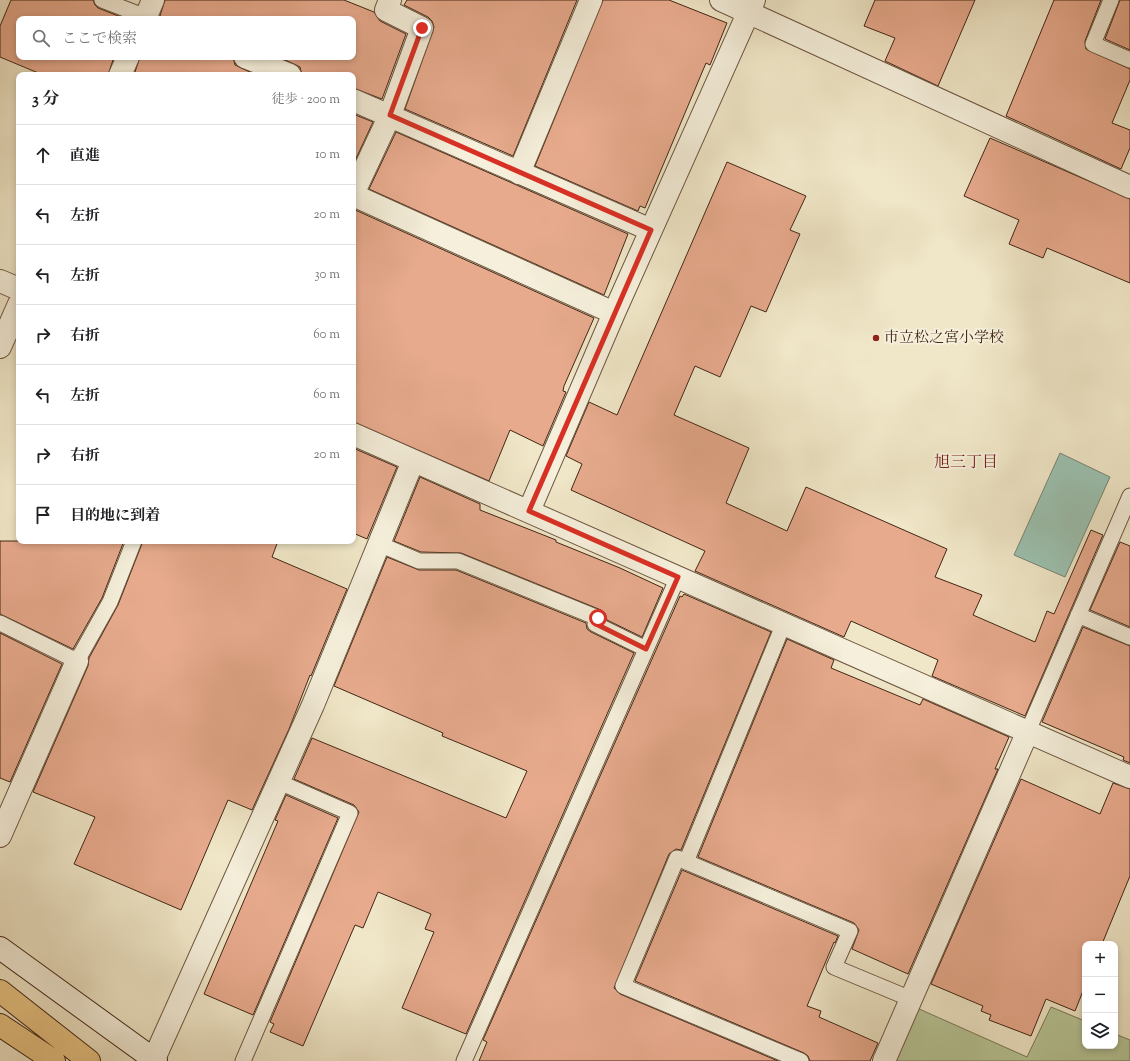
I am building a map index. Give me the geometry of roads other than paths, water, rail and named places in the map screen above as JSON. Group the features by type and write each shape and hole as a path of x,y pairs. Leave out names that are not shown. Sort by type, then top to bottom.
{"highway":[{"path":"0,991 89,1061"},
{"path":"0,1025 54,1061"}],"street":[{"path":"356,189 390,115 422,28 386,10 390,0"},
{"path":"519,173 591,0"},
{"path":"721,0 752,6 1130,187"},
{"path":"529,511 651,230 752,6"},
{"path":"121,72 127,60"},
{"path":"249,60 264,70 274,72"},
{"path":"356,101 651,230"},
{"path":"356,196 614,314"},
{"path":"0,281 16,288"},
{"path":"0,347 16,311"},
{"path":"356,435 1130,777"},
{"path":"0,948 155,1060 313,705 413,461"},
{"path":"0,836 77,660"},
{"path":"884,1061 1028,731"}],"lane":[{"path":"102,0 148,14"},
{"path":"1111,0 1093,44 1130,60"},
{"path":"1028,731 1130,496"},
{"path":"0,623 77,660 110,602 133,544"},
{"path":"379,544 418,561 458,561 598,618 596,624 646,649"},
{"path":"464,1061 678,577"},
{"path":"1078,615 1130,638"},
{"path":"686,862 784,623"},
{"path":"243,1061 350,813 279,782"},
{"path":"801,1061 623,986 677,858 850,930 834,967 911,999"}],"place":[{"name":"市立松之宮小学校","path":"876,338"}],"district":[{"name":"旭三丁目","path":"966,463"}]}
